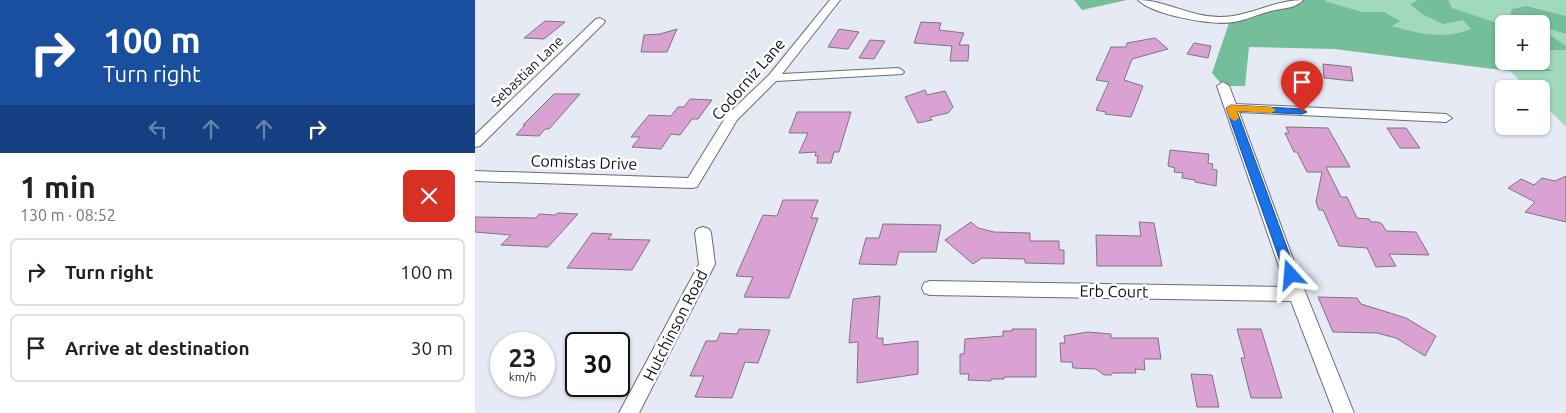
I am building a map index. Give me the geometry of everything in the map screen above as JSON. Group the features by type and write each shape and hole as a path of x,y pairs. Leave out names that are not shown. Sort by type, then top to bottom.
{"street":[{"name":"Codorniz Lane","path":"692,183 731,118 773,78 835,0"},
{"path":"1143,0 1171,11 1206,19 1230,20 1272,7 1293,4 1298,0"},
{"name":"Sebastian Lane","path":"475,143 600,21"},
{"path":"773,78 898,72"},
{"path":"1223,86 1297,294 1344,413"},
{"path":"1231,108 1446,118"},
{"name":"Comistas Drive","path":"475,176 692,183"},
{"name":"Hutchinson Road","path":"629,413 707,264 703,233"},
{"name":"Erb Court","path":"930,288 1297,294"}],"green space":[{"path":"1074,0 1127,0 1082,10"},
{"path":"1298,0 1327,0 1324,1 1362,12 1384,12 1400,21 1392,26 1432,35 1451,34 1471,29 1463,20 1443,24 1422,14 1410,4 1418,0 1448,0 1452,8 1495,22 1495,69 1335,49 1249,47 1245,86 1223,86 1212,73 1230,20 1293,4"},
{"path":"1322,0 1566,0 1566,127 1550,111 1550,80 1519,80 1510,71 1502,70 1550,70 1550,15 1495,15 1495,69 1335,49"},
{"path":"1526,6 1566,16 1566,34 1550,29 1550,15 1510,15 1512,9"},
{"path":"1550,35 1566,46 1566,50 1550,50"},
{"path":"1502,70 1556,71 1510,71"}],"building":[{"path":"545,21 565,22 544,39 524,38"},
{"path":"921,22 941,23 939,30 964,33 959,45 969,45 968,61 950,61 952,46 914,43"},
{"path":"677,29 667,52 641,52 644,35 660,34"},
{"path":"839,29 859,32 848,49 828,47"},
{"path":"1155,38 1168,49 1132,59 1124,80 1143,86 1131,117 1105,114 1106,112 1096,110 1109,82 1096,80 1111,47 1126,47 1127,43"},
{"path":"870,40 885,41 874,59 859,58"},
{"path":"1194,43 1211,46 1208,58 1187,54"},
{"path":"1323,64 1351,67 1353,81 1324,78"},
{"path":"925,90 927,95 945,91 953,107 948,113 930,117 932,120 918,123 905,97"},
{"path":"554,94 580,94 549,129 545,129 539,136 516,135 525,125 523,125"},
{"path":"690,99 712,100 698,119 692,119 680,135 671,134 661,149 632,147 640,137 631,137 649,115 671,116 678,107 684,107"},
{"path":"797,112 851,112 839,152 834,152 831,163 817,163 818,156 815,156 816,152 799,153 808,133 789,133"},
{"path":"1286,127 1328,128 1350,167 1326,167 1341,197 1347,197 1357,218 1378,222 1382,224 1386,231 1416,232 1429,255 1389,254 1396,266 1376,267 1367,248 1339,246 1323,210 1319,210 1316,202 1322,172 1307,172 1285,133 1289,133"},
{"path":"1387,128 1406,128 1420,148 1400,148"},
{"path":"1170,150 1209,154 1208,163 1213,164 1212,169 1217,170 1216,186 1182,178 1183,173 1174,172 1175,168 1168,166"},
{"path":"1566,176 1566,222 1525,212 1535,202 1508,188 1521,179 1534,185 1542,178 1555,181"},
{"path":"783,200 818,200 811,218 818,218 789,298 744,297 753,277 736,276 763,215 777,216"},
{"path":"558,213 578,214 548,247 501,245 511,235 475,232 475,217 536,218 539,214 555,215"},
{"path":"971,222 978,228 994,232 1030,233 1030,241 1059,241 1059,250 1064,250 1064,264 1025,263 1025,259 982,258 973,264 945,240"},
{"path":"1139,222 1154,223 1162,266 1097,266 1096,235 1141,236"},
{"path":"883,224 941,225 936,252 899,252 896,265 859,264 866,238 879,238"},
{"path":"592,233 612,234 608,239 650,240 632,270 567,268"},
{"path":"880,296 877,338 883,338 883,345 918,341 918,374 857,383 858,342 849,343 853,299"},
{"path":"1318,297 1357,298 1361,304 1406,318 1436,336 1425,356 1396,338 1377,333 1333,332"},
{"path":"739,329 770,330 758,363 745,362 732,398 695,397 704,376 690,376 706,341 717,341 720,333 737,334"},
{"path":"1012,329 1036,329 1036,377 1004,377 1004,379 991,379 991,381 968,380 969,374 960,374 960,354 964,354 965,339 1003,336 1003,331 1012,331"},
{"path":"1237,329 1261,329 1282,398 1251,398 1241,358 1245,358"},
{"path":"1088,332 1111,334 1111,338 1158,338 1161,359 1144,359 1145,370 1135,369 1136,373 1113,373 1111,375 1104,375 1096,369 1073,368 1072,362 1061,362 1060,343 1065,343 1064,336"},
{"path":"1191,374 1212,375 1219,407 1197,407"}],"slow traffic":[{"path":"1235,118 1231,108 1271,110"}],"route":[{"path":"1291,275 1231,108 1302,112"}]}
